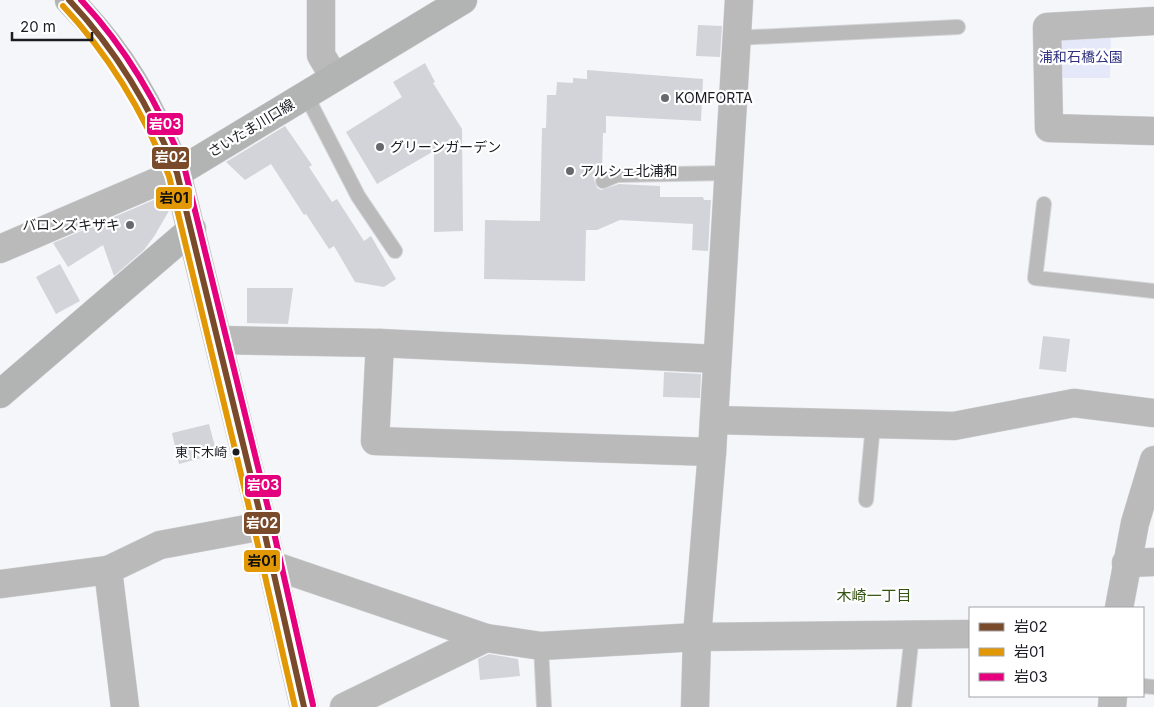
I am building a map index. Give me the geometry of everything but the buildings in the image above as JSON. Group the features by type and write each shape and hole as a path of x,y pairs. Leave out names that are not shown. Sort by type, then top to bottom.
{"main road":[{"path":"70,0 112,49 140,89 161,130 177,173 219,340 304,707"},
{"name":"さいたま川口線","path":"177,173 463,0"},
{"path":"0,394 192,229"}],"street":[{"path":"321,0 320,55 334,77"},
{"path":"695,707 696,637 712,452 739,0"},
{"path":"1154,21 1047,27 1049,128 1154,131"},
{"path":"0,249 177,173"},
{"path":"219,340 380,343 717,359"},
{"path":"380,343 375,441 712,452"},
{"path":"714,420 954,426 1074,403 1154,413"},
{"path":"1119,607 1135,523 1154,460"},
{"path":"0,584 108,570 160,545 263,526"},
{"path":"1126,563 1154,562"},
{"path":"272,565 486,638 541,646 696,637 969,634"},
{"path":"108,570 125,707"},
{"path":"344,707 486,638"}],"lane":[{"path":"736,38 958,27"},
{"path":"306,95 358,196 396,251"},
{"path":"603,181 617,175 729,173"},
{"path":"1044,204 1035,278 1154,291"},
{"path":"866,500 873,424"},
{"path":"904,707 912,634"},
{"path":"541,646 544,707"}],"green space":[{"name":"浦和石橋公園","path":"1111,35 1110,78 1052,78 1053,39"}],"transit line":[{"name":"岩02","path":"69,0 102,39 131,81 156,126 177,173 263,526 304,707"},
{"name":"岩03","path":"81,0 114,39 154,101 185,170 272,524 313,705"},
{"name":"岩01","path":"63,6 96,45 124,85 148,129 169,176 295,707"}],"place":[{"name":"KOMFORTA","path":"665,98"},
{"name":"グリーンガーデン","path":"380,147"},
{"name":"アルシェ北浦和","path":"570,171"},
{"name":"バロンズキザキ","path":"130,225"},
{"name":"東下木崎","path":"236,452"}],"district":[{"name":"木崎一丁目","path":"874,596"}]}
